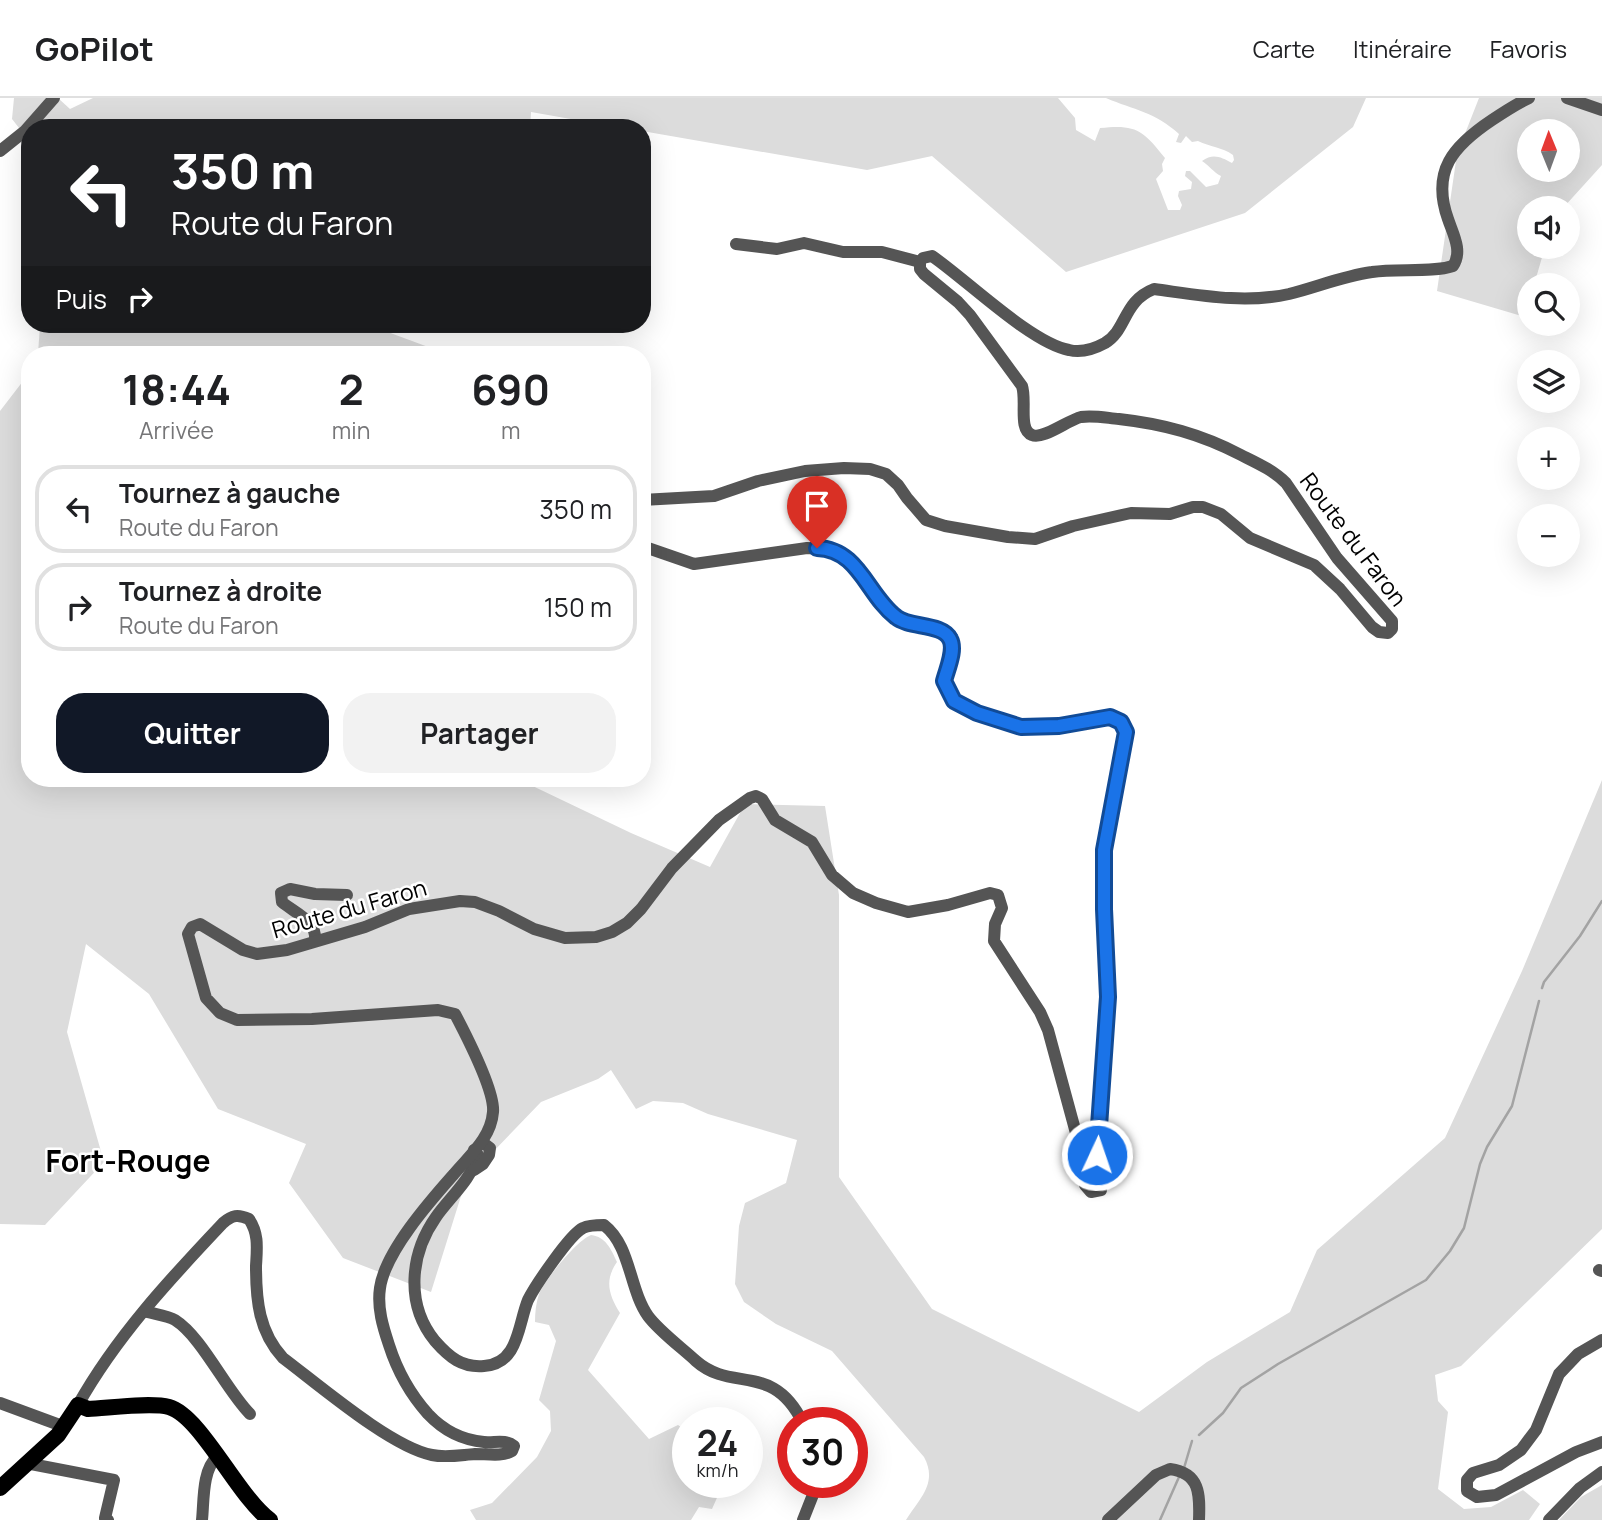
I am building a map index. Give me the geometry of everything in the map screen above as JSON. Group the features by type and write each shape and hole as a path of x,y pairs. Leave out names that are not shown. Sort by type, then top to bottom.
{"main road":[{"path":"3,1481 65,1427 78,1405 88,1409 158,1406 173,1408 184,1415 251,1503 270,1520"}],"street":[{"path":"36,119 54,98"},
{"path":"736,244 777,250 804,243 843,252 882,252 920,262 923,258 932,256 1012,318 1049,342 1070,351 1091,350 1110,339 1134,302 1143,293 1154,289 1230,299 1249,298 1289,294 1372,272 1453,266 1457,257 1457,245 1441,190 1453,151 1468,136 1529,98"},
{"path":"1567,98 1602,110"},
{"path":"0,150 21,134"},
{"name":"Route du Faron","path":"651,500 714,496 758,481 805,471 870,469 886,474 926,520 945,527 1008,537 1035,539 1073,526 1131,513 1170,514 1193,507 1203,508 1221,514 1250,538 1305,560 1340,589 1379,632 1388,633 1392,629 1392,621 1337,558 1286,483 1260,464 1178,428 1138,421 1082,417 1036,437 1031,435 1025,430 1025,396 1022,386 970,315 952,296 924,274 920,269 920,262"},
{"name":"Route du Faron","path":"478,1146 491,1123 493,1105 487,1085 455,1014 438,1010 312,1019 236,1020 220,1013 206,998 188,934 192,927 200,924 243,950 257,954 287,950 365,927 409,909 460,901 475,902 534,929 565,938 596,937 627,923 642,909 672,867 719,820 756,796 762,799 775,820 812,842 832,875 853,893 876,903 908,912 948,905 990,892 998,895 1002,908 995,924 994,941 1040,1012 1057,1061 1083,1159 1084,1185 1091,1192 1101,1190 1097,1144 1108,997 1104,850 1126,732 1121,722 1110,717 1059,726 1021,727 977,713 954,701 944,681 952,641 946,634 929,627 900,621 882,603 849,559 826,549 807,548 704,564 694,564 651,549"},
{"path":"315,940 316,934 310,921 282,902 281,893 290,889 315,894 347,895"},
{"path":"78,1405 88,1387 144,1311 223,1223 240,1215 249,1219 258,1237 256,1275 261,1323 273,1347 283,1358 371,1424 415,1448 432,1455 450,1456 509,1453 514,1446 512,1444 460,1437 429,1415 393,1357 380,1314 380,1286 403,1238 428,1203 478,1146 490,1148 489,1155 483,1164 469,1174 435,1218 418,1252 414,1271 414,1294 420,1316 430,1335 452,1359 463,1365 477,1367 489,1366 502,1359 518,1339 528,1302 536,1285 571,1238 584,1227 604,1225 616,1237 638,1296 649,1317 699,1364 717,1373 755,1380 770,1386 794,1407"},
{"path":"144,1311 174,1319 192,1337 250,1414"},
{"path":"1602,1340 1578,1354 1559,1374 1536,1430 1521,1450 1499,1465 1473,1473 1467,1480 1467,1490 1477,1497 1496,1495 1576,1452 1602,1442"},
{"path":"0,1403 65,1427"},
{"path":"202,1520 206,1478 213,1460 217,1457"},
{"path":"28,1461 31,1464 114,1480 106,1509 105,1518 108,1520"},
{"path":"1108,1520 1166,1469 1182,1471 1191,1476 1198,1492 1199,1520"},
{"path":"1549,1520 1580,1488 1602,1472"},
{"path":"803,1520 812,1498"}],"shaded area":[{"path":"14,98 58,98 70,109 93,98 1058,98 1075,118 1076,130 1095,141 1100,128 1122,127 1138,131 1151,141 1165,158 1163,171 1156,179 1168,210 1180,210 1182,205 1179,191 1191,189 1192,182 1185,176 1186,171 1190,171 1206,187 1218,184 1221,176 1202,161 1217,157 1232,163 1233,155 1198,141 1192,142 1186,136 1181,143 1176,142 1179,134 1161,121 1106,98 1366,98 1353,127 1245,213 1066,272 932,156 867,170 651,133 651,119 571,119 531,112 531,119 21,119 21,130 12,119"},
{"path":"1479,98 1602,98 1602,165 1574,196 1517,196 1517,259 1542,259 1537,273 1517,273 1517,315 1437,291 1457,154"},
{"path":"39,333 390,333 426,346 39,346"},
{"path":"21,384 21,787 535,787 710,867 745,804 825,806 839,895 839,1177 932,1309 1139,1412 1207,1362 1290,1312 1317,1250 1445,1138 1522,971 1602,780 1602,1229 1461,1366 1435,1375 1438,1401 1448,1412 1438,1489 1464,1509 1491,1507 1523,1490 1540,1504 1529,1520 906,1520 928,1483 928,1466 924,1457 832,1351 776,1324 744,1302 735,1284 739,1226 745,1203 786,1183 797,1140 708,1114 683,1103 653,1101 636,1109 611,1070 598,1079 541,1102 466,1180 431,1292 343,1258 289,1183 306,1144 218,1109 149,994 86,944 67,1032 104,1162 45,1225 0,1224 0,411"},
{"path":"591,1235 604,1241 617,1262 609,1282 613,1300 620,1313 588,1370 649,1439 672,1428 672,1498 717,1498 712,1509 699,1507 691,1520 476,1520 470,1510 492,1503 537,1457 551,1431 550,1411 539,1400 556,1341 549,1325 535,1322 535,1311 542,1288 562,1261"},
{"path":"1602,1485 1602,1520 1559,1520 1581,1497"}],"waterway":[{"path":"1542,988 1602,901"},
{"path":"1199,1435 1223,1413 1241,1388 1426,1280 1450,1251 1464,1228 1487,1147 1512,1106 1539,1001"},
{"path":"1184,1468 1192,1441"},
{"path":"1160,1520 1179,1477"}],"district":[{"name":"Fort-Rouge","path":"128,1160"}],"route":[{"path":"817,548 849,559 882,603 900,621 929,627 946,634 952,641 944,681 954,701 977,713 1021,727 1059,726 1110,717 1121,722 1126,732 1112,794 1104,850 1108,997 1097,1155"}]}
